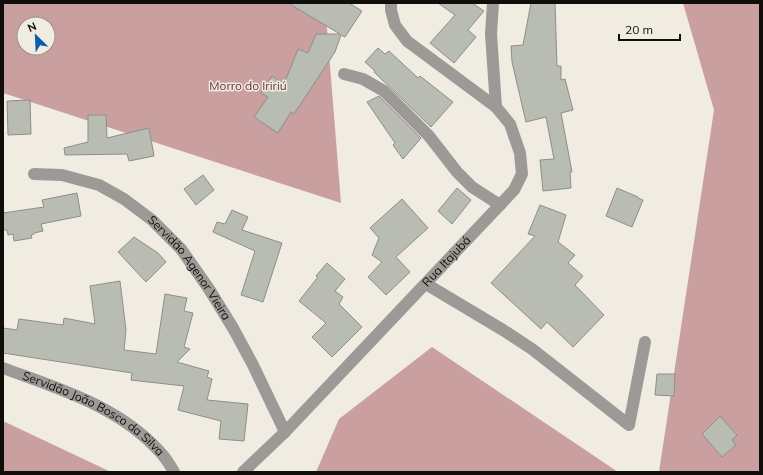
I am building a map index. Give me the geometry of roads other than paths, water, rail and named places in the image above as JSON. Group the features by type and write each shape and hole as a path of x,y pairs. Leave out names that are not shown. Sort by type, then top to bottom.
{"street":[{"name":"Rua Itajubá","path":"244,472 285,432 514,190 522,174 520,153 510,124 496,107 407,41 395,26 391,3"},
{"path":"493,3 492,34 496,107"},
{"path":"344,74 363,79 384,91 429,136 457,172 472,187 500,205"},
{"name":"Servidão Agenor Vieira","path":"34,174 62,175 99,184 124,199 152,220 181,249 209,289 232,328 253,365 285,432"},
{"path":"426,284 532,349 629,425 645,342"},
{"name":"Servidão João Bosco da Silva","path":"3,368 71,393 107,409 134,428 160,452 174,472"}],"park label":[{"name":"Morro do Iririú","path":"248,86"}]}
